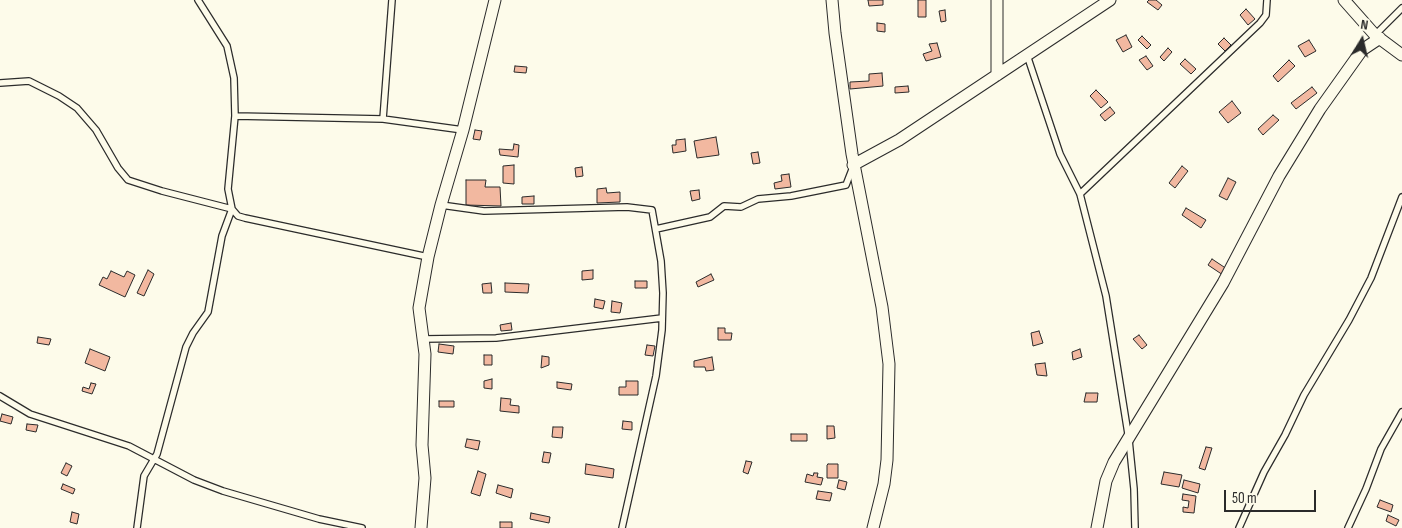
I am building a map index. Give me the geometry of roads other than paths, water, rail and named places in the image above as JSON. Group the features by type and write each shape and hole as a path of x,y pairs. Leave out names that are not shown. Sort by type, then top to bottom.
{"street":[{"path":"421,528 425,478 422,445 425,389 423,339 419,308 428,256 441,205 464,130 495,0"},
{"path":"832,0 854,165 882,307 889,364 887,460 884,484 873,528"},
{"path":"996,0 997,75"},
{"path":"854,165 899,140 1110,0"},
{"path":"1344,0 1378,36 1402,55"},
{"path":"1097,528 1106,481 1114,462 1223,283 1297,145 1362,50 1378,36"}],"lane":[{"path":"198,0 227,46 234,78 235,116 228,189 232,209 238,216 428,256"},
{"path":"383,118 392,0"},
{"path":"1080,194 1260,24 1266,15 1267,0"},
{"path":"1378,36 1402,8"},
{"path":"1027,55 1060,154 1080,194 1106,296 1129,440 1134,489 1134,528"},
{"path":"0,83 29,81 59,96 77,108 96,130 118,168 128,180 232,209"},
{"path":"235,116 383,118 464,130"},
{"path":"656,230 710,217 724,206 741,207 758,199 791,196 846,185 854,165"},
{"path":"1239,528 1264,472 1285,435 1304,395 1372,278 1402,197"},
{"path":"441,205 484,211 627,207 652,210 661,262 662,318 656,376 622,528"},
{"path":"137,528 144,476 157,454 186,347 192,333 208,312 222,236 232,209"},
{"path":"423,339 496,338 662,318"},
{"path":"0,396 30,414 129,446 194,480 230,493 319,519 362,528"},
{"path":"1348,528 1366,490 1381,449 1402,412"}]}
